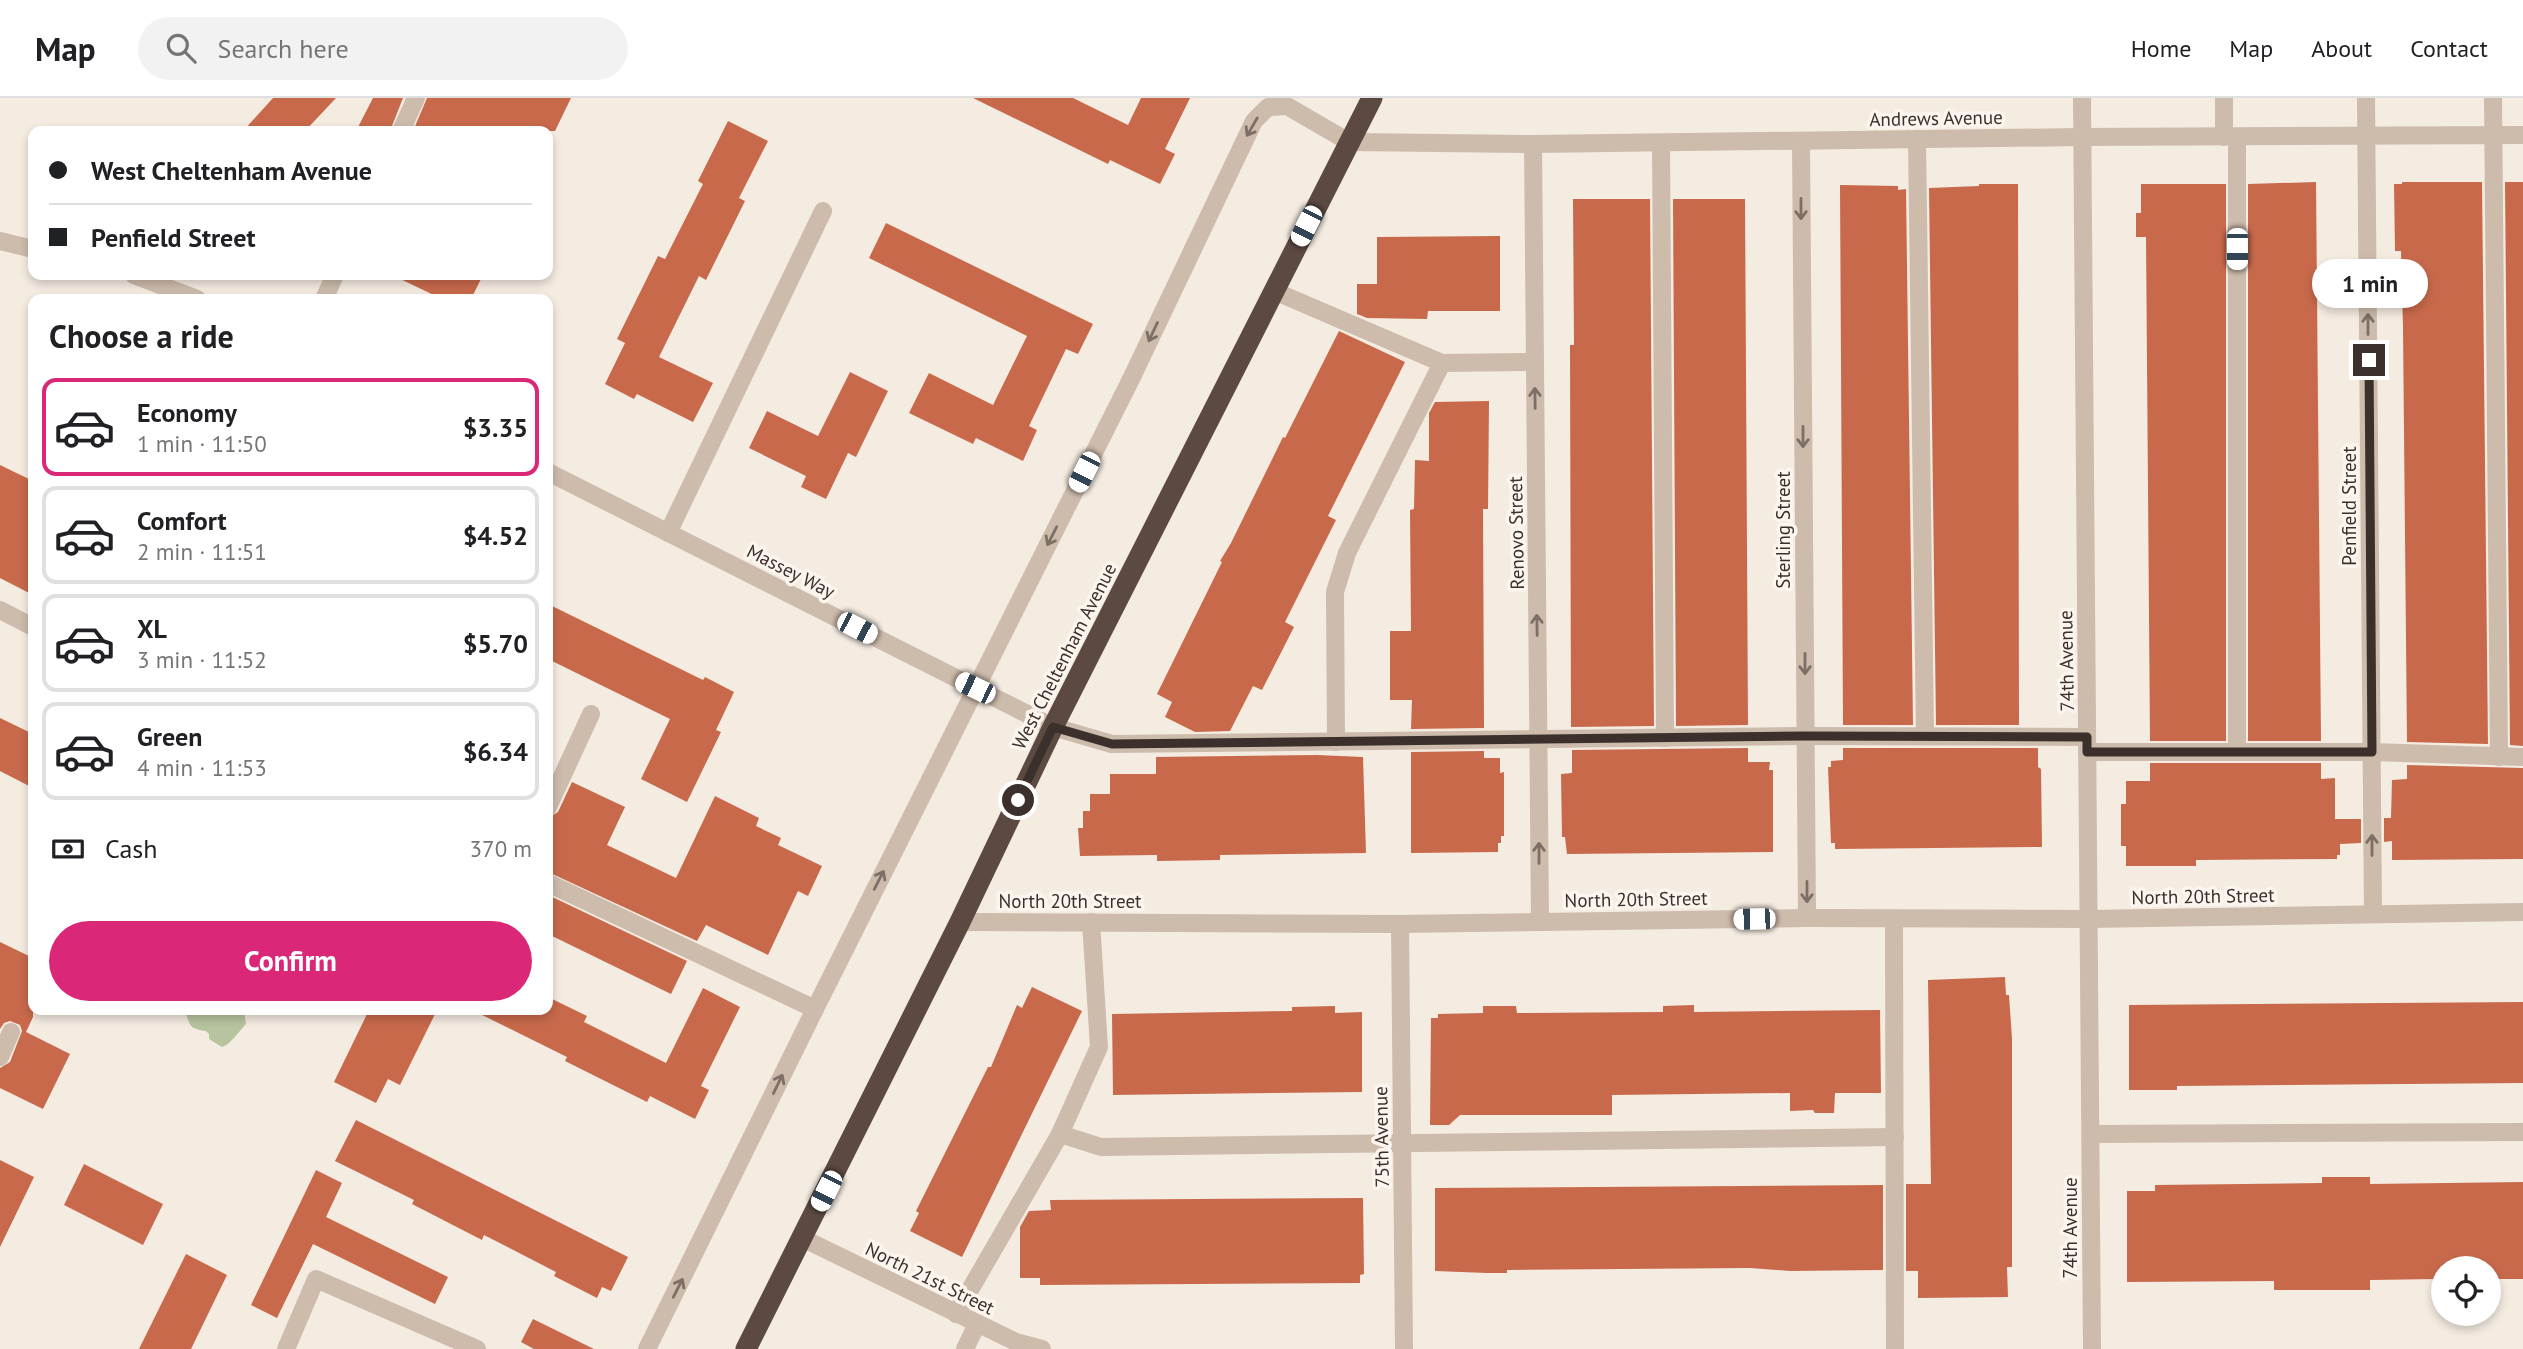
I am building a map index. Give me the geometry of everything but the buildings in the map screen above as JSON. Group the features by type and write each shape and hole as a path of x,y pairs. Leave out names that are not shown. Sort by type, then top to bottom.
{"highway":[{"name":"West Cheltenham Avenue","path":"746,1349 960,922 1053,727 1372,98"}],"street":[{"path":"403,126 416,98"},
{"name":"74th Avenue","path":"2082,98 2092,1349"},
{"path":"2224,98 2230,137 2237,752"},
{"name":"Penfield Street","path":"2366,98 2373,914"},
{"path":"2493,98 2499,757"},
{"path":"647,1349 1132,377 1254,121 1268,107 1287,106 1349,142"},
{"name":"Andrews Avenue","path":"1349,142 1533,144 2523,135"},
{"path":"1917,139 1925,736"},
{"name":"Sterling Street","path":"1801,141 1807,918"},
{"path":"1661,143 1665,738"},
{"name":"Renovo Street","path":"1533,144 1540,921"},
{"path":"668,533 823,211"},
{"path":"0,241 28,248"},
{"path":"147,280 184,294"},
{"path":"1274,291 1442,363 1535,362"},
{"path":"1336,742 1335,592 1347,552 1442,363"},
{"name":"Massey Way","path":"553,475 1053,727 1112,744 1925,736 2237,752 2372,752 2523,757"},
{"path":"0,610 28,624"},
{"path":"553,796 591,714"},
{"path":"553,885 815,1009"},
{"name":"North 20th Street","path":"960,922 1400,924 1807,918 2089,919 2523,912"},
{"path":"1894,919 1895,1349"},
{"path":"956,1314 1060,1134 1099,1047 1091,922"},
{"name":"75th Avenue","path":"1400,924 1404,1349"},
{"path":"0,1058 11,1032"},
{"path":"2091,1134 2523,1132"},
{"path":"1060,1134 1101,1147 1895,1138"},
{"name":"North 21st Street","path":"802,1238 977,1324 1016,1342 1042,1349"},
{"path":"286,1349 316,1279 477,1349"},
{"path":"965,1349 977,1324"}],"green space":[{"path":"186,1015 245,1015 246,1024 222,1047 209,1039 206,1031 196,1029 189,1023"}],"route":[{"path":"1018,800 1053,727 1112,744 1805,736 2087,737 2087,752 2372,752 2369,360"}]}
